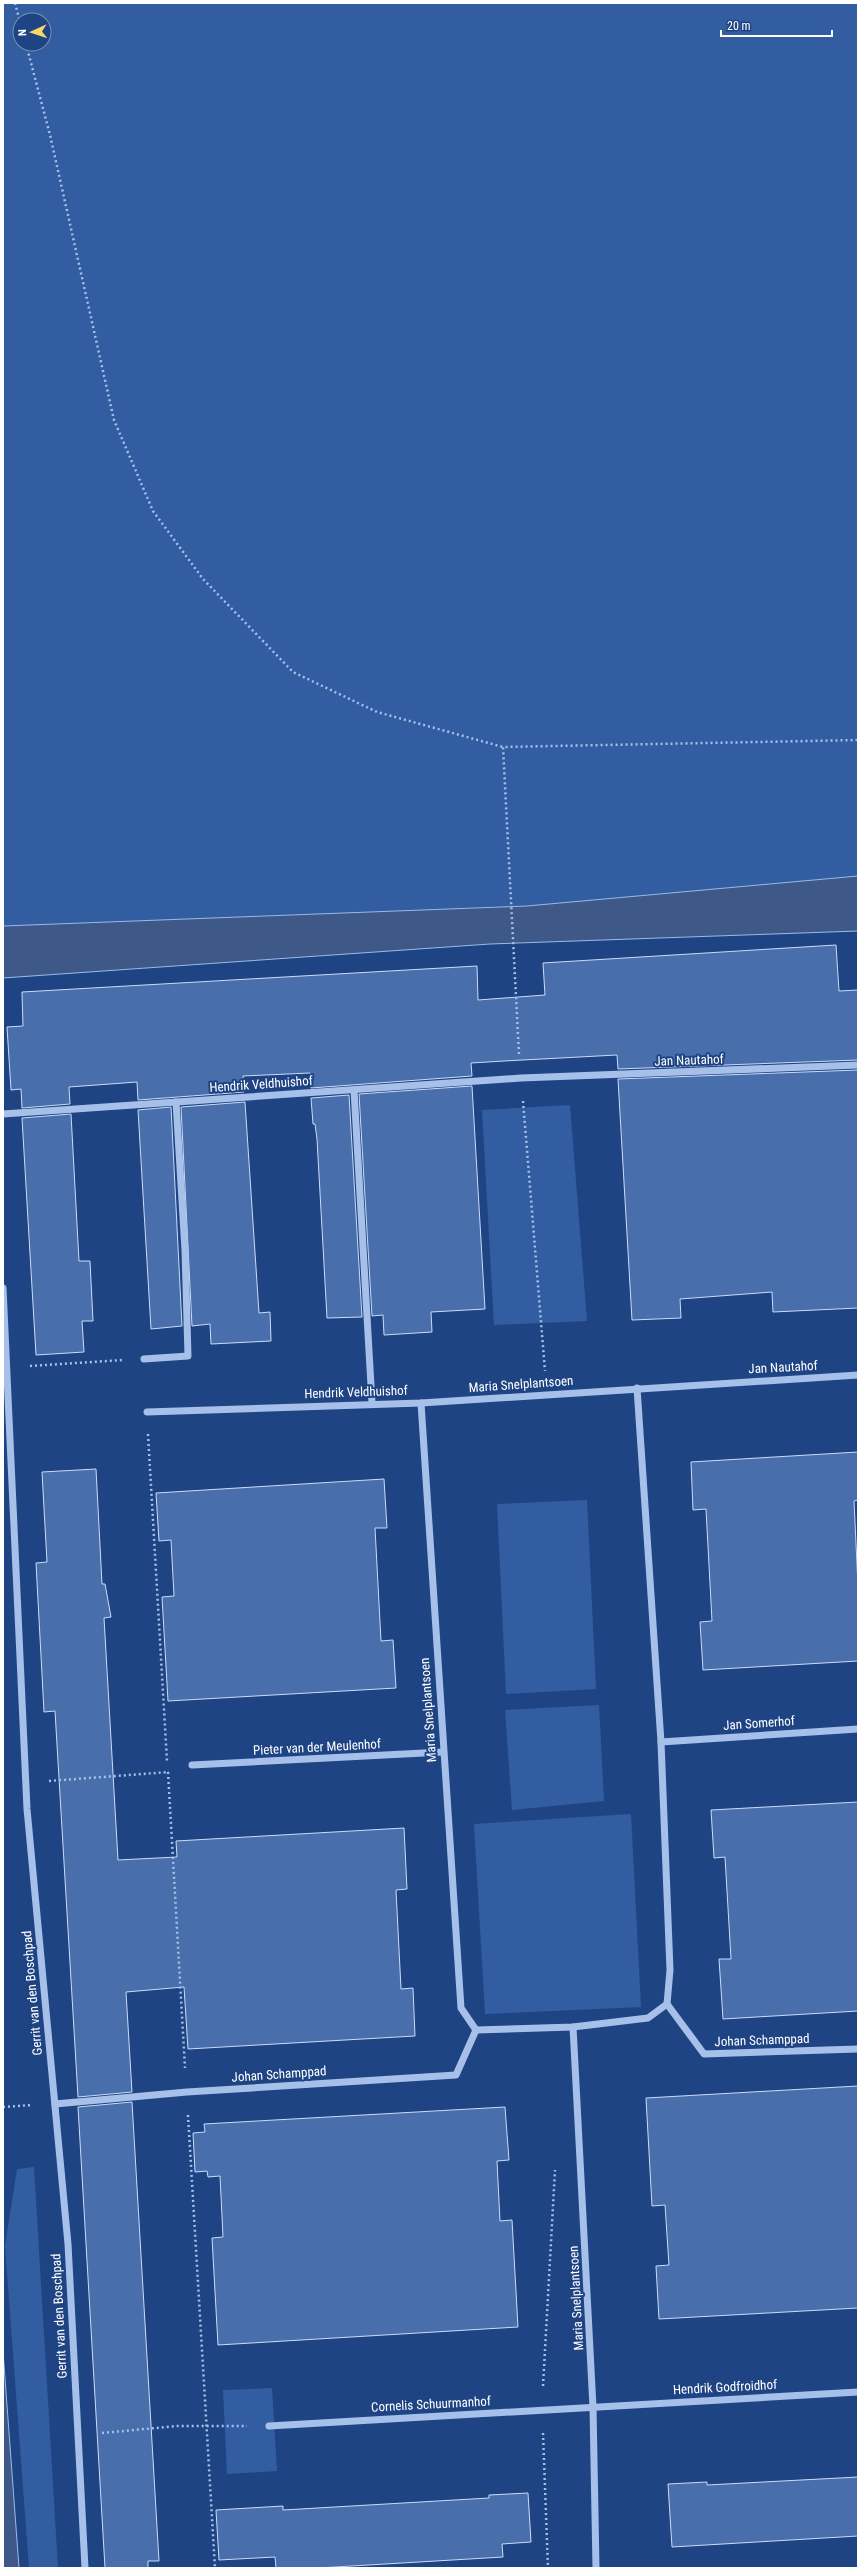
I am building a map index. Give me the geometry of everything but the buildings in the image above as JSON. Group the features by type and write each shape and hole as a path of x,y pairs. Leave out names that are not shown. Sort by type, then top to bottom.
{"street":[{"name":"Jan Nautahof","path":"521,1078 858,1065"},
{"name":"Hendrik Veldhuishof","path":"3,1114 521,1078"},
{"path":"354,1090 372,1403"},
{"path":"144,1359 188,1356 185,1250 176,1102"},
{"path":"3,1288 7,1368"},
{"name":"Gerrit van den Boschpad","path":"7,1368 26,1783 68,2244 84,2568"},
{"name":"Jan Nautahof","path":"637,1388 858,1375"},
{"path":"476,2030 574,2028 648,2018 667,2004 670,1970 661,1742 637,1388"},
{"name":"Maria Snelplantsoen","path":"476,2030 461,2008 442,1752 421,1403 637,1388"},
{"name":"Hendrik Veldhuishof","path":"147,1412 372,1403 421,1403"},
{"name":"Jan Somerhof","path":"661,1742 858,1729"},
{"name":"Pieter van der Meulenhof","path":"192,1765 442,1752"},
{"name":"Johan Schamppad","path":"667,2004 704,2054 858,2049"},
{"name":"Maria Snelplantsoen","path":"574,2028 593,2407 596,2568"},
{"name":"Johan Schamppad","path":"55,2104 187,2092 456,2075 476,2030"},
{"name":"Hendrik Godfroidhof","path":"593,2407 858,2392"},
{"name":"Cornelis Schuurmanhof","path":"269,2426 593,2407"}],"path":[{"path":"28,52 50,135 114,420 153,511 203,579 293,672 377,712 503,747 858,740"},
{"path":"503,747 513,966 546,1394"},
{"path":"7,1368 144,1359"},
{"path":"147,1412 214,2568"},
{"path":"26,1783 168,1772 192,1765"},
{"path":"3,2107 55,2104"},
{"path":"548,2568 542,2409 555,2163"},
{"path":"78,2436 205,2426 269,2426"}],"shaded area":[{"path":"3,3 858,3 858,876 527,906 3,926"},
{"path":"858,876 858,931 490,944 3,978 3,926 527,906"},
{"path":"570,1105 587,1321 494,1325 482,1110"},
{"path":"587,1500 596,1689 506,1694 497,1504"},
{"path":"599,1705 604,1801 512,1810 505,1710"},
{"path":"631,1814 641,2007 485,2014 474,1824"},
{"path":"34,2167 58,2568 29,2568 5,2246 17,2169"},
{"path":"3,2351 19,2568 3,2568"},
{"path":"272,2388 277,2471 227,2474 223,2390"}]}
